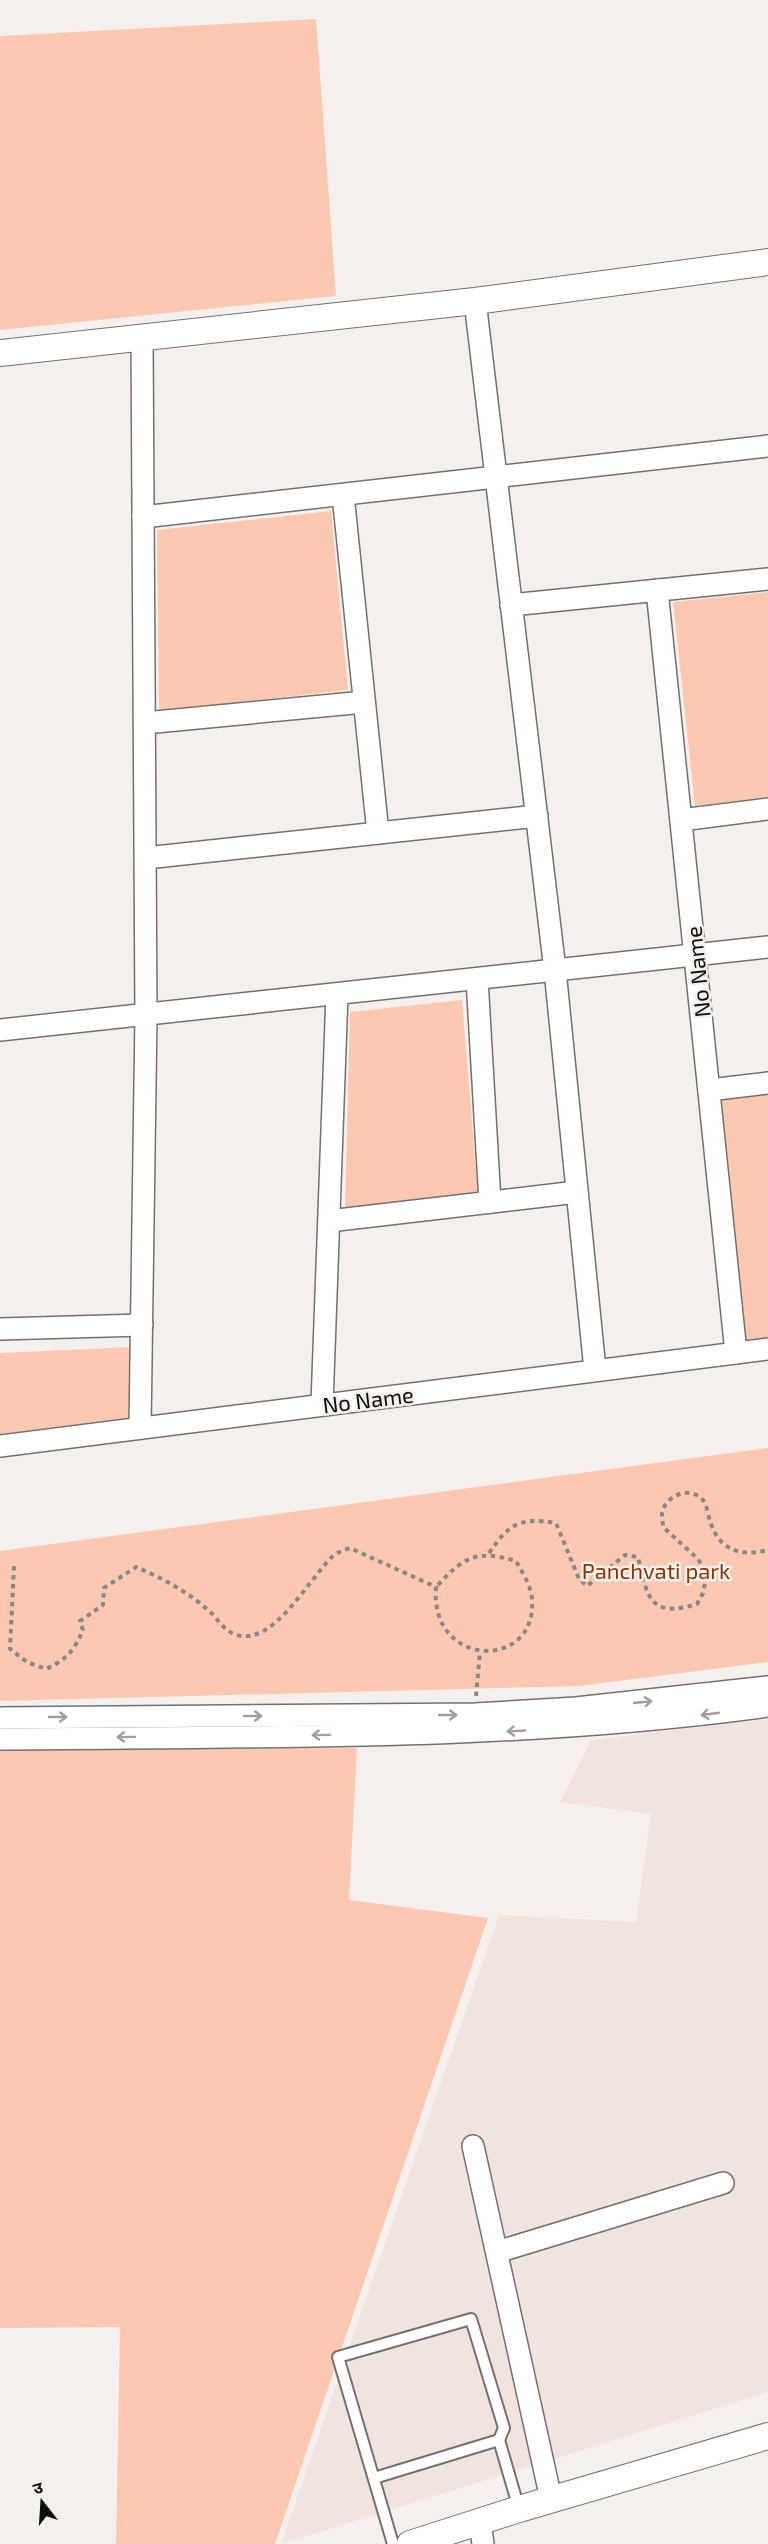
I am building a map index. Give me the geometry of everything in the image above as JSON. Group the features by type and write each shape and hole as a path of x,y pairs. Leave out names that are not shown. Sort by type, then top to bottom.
{"street":[{"path":"0,353 475,301 768,262"},
{"path":"475,301 555,970 595,1371"},
{"path":"140,1428 147,1015 142,338"},
{"path":"143,517 496,479 768,446"},
{"path":"343,495 378,833"},
{"path":"511,605 768,579"},
{"name":"No Name","path":"657,590 736,1353"},
{"path":"145,723 364,702"},
{"path":"681,820 768,809"},
{"path":"146,858 537,816"},
{"path":"0,1030 768,947"},
{"path":"477,979 490,1202"},
{"path":"322,1404 338,994"},
{"path":"709,1090 768,1083"},
{"path":"329,1221 578,1192"},
{"path":"0,1329 142,1325"},
{"name":"No Name","path":"0,1446 768,1349"},
{"path":"0,1718 475,1714 576,1708 768,1687"},
{"path":"0,1739 473,1733 589,1727 768,1706"},
{"path":"473,2146 551,2499"},
{"path":"497,2252 723,2183"},
{"path":"410,2544 482,2533 519,2509 768,2436"}],"lane":[{"path":"393,2544 338,2358 471,2319 504,2428 499,2440 519,2509"},
{"path":"374,2478 499,2440"}],"path":[{"path":"489,1553 516,1561 527,1581 532,1598 531,1615 526,1629 513,1643 499,1651 480,1652 451,1636 439,1620 435,1604 436,1587 455,1566 489,1553 505,1530 521,1522 542,1520 556,1523 579,1579 587,1587 625,1555 638,1557 648,1596 659,1606 677,1610 697,1604 704,1593 707,1574 698,1559 663,1527 662,1512 670,1499 681,1493 694,1494 704,1500 715,1536 725,1545 745,1554 768,1550"},
{"path":"14,1566 10,1649 27,1662 45,1669 66,1660 76,1648 83,1630 80,1621 103,1605 104,1588 136,1567 167,1580 209,1610 232,1633 246,1638 263,1632 279,1619 334,1554 350,1548 436,1587"},
{"path":"475,1714 480,1652"}],"shaded area":[{"path":"768,1719 768,2392 281,2544 499,1915 636,1922 651,1814 560,1802 591,1740"}],"green space":[{"path":"316,19 336,296 0,330 0,36"},
{"path":"331,511 348,690 159,711 157,530"},
{"path":"768,592 768,797 695,806 673,602"},
{"path":"462,1000 478,1195 345,1208 350,1012"},
{"path":"768,1094 768,1341 744,1343 718,1100"},
{"path":"132,1347 129,1418 0,1434 0,1353"},
{"name":"Panchvati park","path":"768,1448 768,1662 579,1686 0,1701 0,1551"},
{"path":"357,1748 349,1900 488,1918 275,2544 116,2544 120,2327 0,2328 0,1750"}]}
